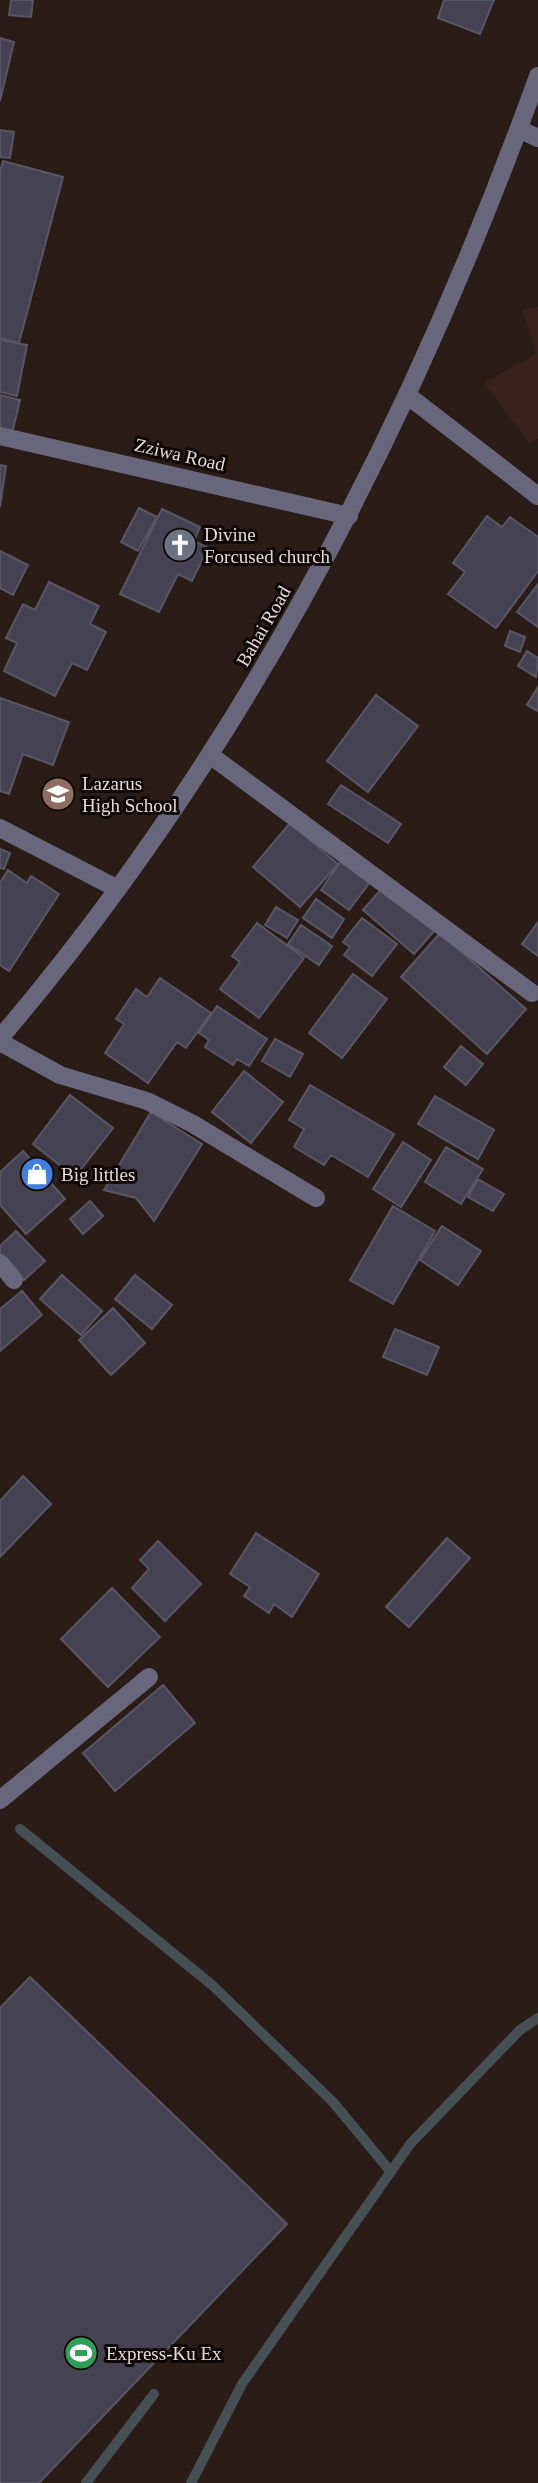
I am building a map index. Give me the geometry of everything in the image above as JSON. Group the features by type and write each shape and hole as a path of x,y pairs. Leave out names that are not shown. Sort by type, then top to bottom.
{"street":[{"name":"Bahai Road","path":"0,1040 48,982 210,755 280,640 349,516 407,396 519,129 538,76"},
{"path":"519,129 538,138"},
{"path":"407,396 538,496"},
{"name":"Zziwa Road","path":"0,436 349,516"},
{"path":"210,755 532,993"},
{"path":"0,828 116,888"},
{"path":"0,1040 60,1075 159,1107 316,1198"},
{"path":"0,1263 14,1280"},
{"path":"0,1800 149,1676"}],"shaded area":[{"path":"538,307 538,439 529,443 484,383 536,354 522,310"}],"building":[{"path":"11,0 33,0 31,17 9,15"},
{"path":"444,0 494,0 480,34 438,18"},
{"path":"0,38 14,42 0,101"},
{"path":"0,130 14,132 10,158 0,157"},
{"path":"3,161 63,177 19,343 0,338 0,172"},
{"path":"0,340 27,345 17,396 0,392"},
{"path":"0,395 20,400 11,438 0,435"},
{"path":"0,465 6,466 0,507"},
{"path":"139,508 157,517 138,551 121,542"},
{"path":"162,509 200,527 194,541 208,548 192,581 178,574 159,612 120,594"},
{"path":"487,516 502,527 510,517 538,537 538,571 496,628 448,594 465,572 453,563"},
{"path":"0,551 28,565 13,595 0,588"},
{"path":"49,582 99,606 90,624 106,632 87,670 72,663 55,696 4,671 17,643 6,638 23,604 35,610"},
{"path":"538,584 538,627 517,612"},
{"path":"510,631 525,637 520,652 505,646"},
{"path":"527,651 538,658 536,677 518,666"},
{"path":"538,687 538,711 527,705"},
{"path":"376,695 418,726 368,792 327,761"},
{"path":"0,698 69,722 53,765 23,754 9,794 0,791"},
{"path":"341,785 401,824 388,843 328,804"},
{"path":"290,823 338,864 300,907 253,867"},
{"path":"0,849 10,853 4,869 0,868"},
{"path":"341,861 370,882 349,910 321,890"},
{"path":"8,870 27,883 31,876 59,894 9,971 0,965 0,883"},
{"path":"384,886 435,930 414,954 363,910"},
{"path":"316,899 344,919 332,938 303,918"},
{"path":"276,907 298,920 287,938 265,925"},
{"path":"362,918 397,944 372,976 344,955 350,947 343,942"},
{"path":"538,922 538,956 522,944"},
{"path":"257,923 304,958 259,1018 220,989 240,962 232,956"},
{"path":"301,925 332,946 319,965 288,944"},
{"path":"440,933 526,1009 487,1054 401,977"},
{"path":"353,974 387,999 342,1058 309,1033"},
{"path":"160,978 211,1013 186,1048 177,1042 148,1083 105,1053 124,1024 116,1019 136,989 147,997"},
{"path":"217,1006 267,1039 249,1066 237,1059 233,1065 205,1047 209,1040 199,1033"},
{"path":"275,1039 303,1054 290,1077 262,1061"},
{"path":"461,1046 483,1064 466,1085 444,1067"},
{"path":"244,1071 283,1102 251,1143 212,1112"},
{"path":"310,1085 394,1134 368,1177 331,1155 324,1165 294,1147 304,1129 289,1120"},
{"path":"70,1095 113,1128 75,1177 33,1144"},
{"path":"435,1096 494,1130 478,1159 418,1124"},
{"path":"151,1112 202,1144 154,1221 136,1198 104,1190"},
{"path":"403,1142 431,1160 401,1207 373,1189"},
{"path":"446,1147 483,1169 461,1204 425,1182"},
{"path":"23,1151 65,1199 26,1234 0,1205 0,1172"},
{"path":"478,1179 504,1194 493,1211 468,1197"},
{"path":"90,1201 103,1216 83,1234 70,1219"},
{"path":"393,1206 435,1231 393,1304 350,1280"},
{"path":"442,1226 481,1251 458,1285 420,1260"},
{"path":"16,1231 45,1261 24,1280 0,1254 0,1246"},
{"path":"62,1275 102,1311 81,1335 40,1299"},
{"path":"135,1275 172,1305 152,1329 115,1299"},
{"path":"22,1291 42,1315 0,1351 0,1309"},
{"path":"113,1308 145,1343 111,1375 79,1340"},
{"path":"395,1329 439,1347 427,1375 383,1357"},
{"path":"23,1476 51,1504 0,1557 0,1501"},
{"path":"256,1533 319,1574 292,1617 274,1604 269,1613 244,1596 250,1587 230,1574"},
{"path":"447,1538 470,1558 409,1627 386,1607"},
{"path":"158,1541 201,1584 165,1621 132,1588 149,1569 140,1560"},
{"path":"112,1588 160,1637 108,1687 61,1639"},
{"path":"163,1685 195,1723 115,1791 83,1753"},
{"name":"Express-Ku Ex","path":"30,1977 287,2224 39,2483 0,2483 0,2008"}],"waterway":[{"path":"20,1829 211,1984 333,2102 391,2172"},
{"path":"191,2483 242,2384 411,2143 520,2030 538,2018"},
{"path":"86,2483 154,2394"}],"place":[{"name":"Divine Forcused church","path":"180,545"},
{"name":"Lazarus High School","path":"58,794"},
{"name":"Big littles","path":"37,1174"},
{"name":"Express-Ku Ex","path":"81,2353"}]}
